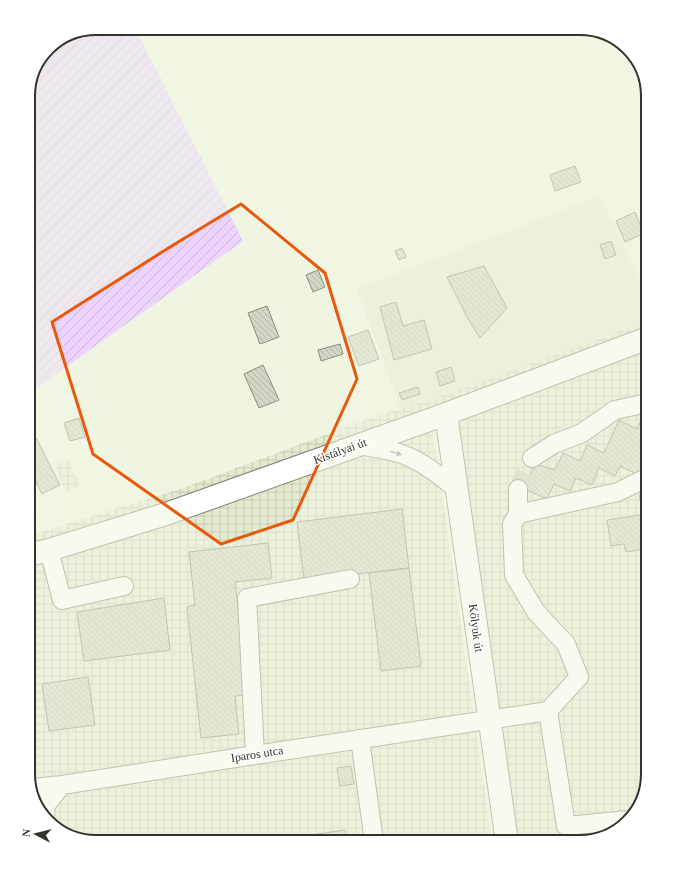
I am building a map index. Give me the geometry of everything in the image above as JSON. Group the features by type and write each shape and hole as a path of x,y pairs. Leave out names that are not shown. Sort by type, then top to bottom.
{"main road":[{"name":"Kistályai út","path":"35,553 166,514 446,414 641,341"},
{"name":"Kőlyuk út","path":"446,414 506,835"}],"lane":[{"path":"532,458 554,444 582,433 615,410 641,404"},
{"path":"358,445 397,452 416,460 431,469 457,489"},
{"path":"518,514 618,492 641,480"},
{"path":"518,490 518,514 512,524 514,575 536,612 566,644 578,677 548,711 566,826 619,821"},
{"path":"50,550 62,600 124,586"},
{"path":"255,754 247,598 350,579"},
{"name":"Iparos utca","path":"37,788 62,785 255,754 548,711"},
{"path":"360,739 373,835"},
{"path":"46,809 46,805 62,785"}],"highlighted area":[{"path":"241,204 325,273 357,379 293,520 221,544 93,454 52,322"}],"shaded area":[{"path":"139,35 243,241 35,389 35,92 40,72 45,62 53,53 62,45 84,36"},
{"path":"600,196 641,281 641,324 401,409 357,289"},
{"path":"641,324 641,774 638,794 631,808 614,825 596,833 580,835 516,835 465,487 428,403 491,835 96,835 80,833 65,827 56,820 56,814 50,814 41,801 37,790 35,774 35,534 183,488 365,420 427,401"},
{"path":"69,460 79,486 65,492 55,465"}],"building":[{"path":"575,166 581,182 555,191 550,175"},
{"path":"635,212 641,226 641,234 625,242 616,221"},
{"path":"611,241 616,255 605,259 600,245"},
{"path":"402,248 406,257 399,260 395,251"},
{"path":"484,266 507,308 480,338 467,317 447,277"},
{"path":"318,270 325,287 313,292 306,275"},
{"path":"396,302 403,326 424,320 432,349 394,360 380,307"},
{"path":"267,306 279,337 260,344 248,313"},
{"path":"368,330 379,359 359,366 348,337"},
{"path":"340,344 343,354 321,361 318,350"},
{"path":"263,365 279,400 259,408 244,374"},
{"path":"451,367 455,381 440,386 436,372"},
{"path":"418,387 420,394 402,400 399,393"},
{"path":"79,418 85,437 70,441 64,423"},
{"path":"619,420 637,429 641,420 641,476 620,466 615,476 599,468 592,485 576,478 570,491 554,484 547,499 527,490 531,472 536,464 555,470 563,453 580,461 587,445 604,453"},
{"path":"37,439 60,485 42,494 35,480 35,440"},
{"path":"402,509 409,568 304,580 297,522"},
{"path":"641,515 641,550 626,552 624,544 611,546 607,520"},
{"path":"268,543 272,578 235,582 248,695 235,696 239,734 201,738 187,607 195,605 189,552"},
{"path":"409,568 421,666 381,671 369,573"},
{"path":"164,598 170,650 84,661 77,612"},
{"path":"88,677 95,725 49,731 42,684"},
{"path":"351,766 354,784 340,786 337,768"},
{"path":"345,830 346,835 310,835"}],"tunnel":[{"path":"518,489 532,458"}]}
